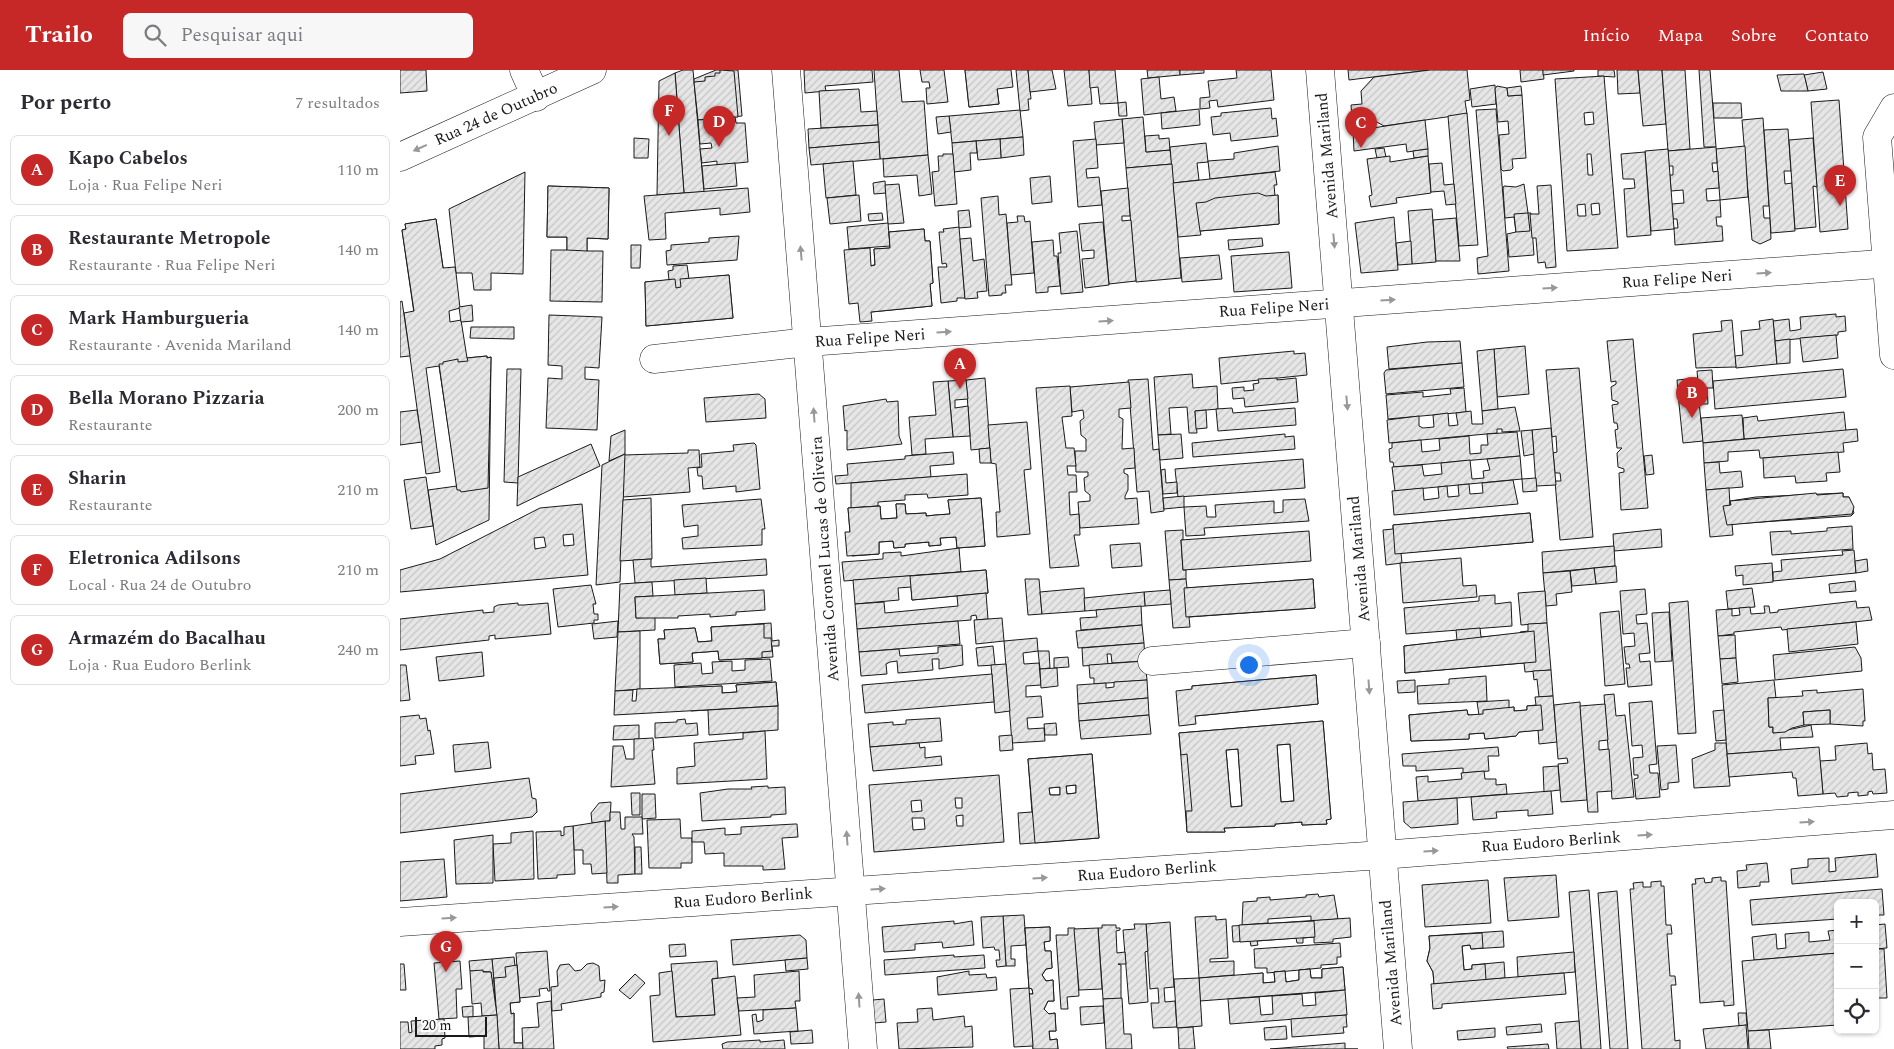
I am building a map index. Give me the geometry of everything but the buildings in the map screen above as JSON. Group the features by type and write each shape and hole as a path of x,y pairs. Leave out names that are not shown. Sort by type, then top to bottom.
{"street":[{"path":"524,70 536,97"},
{"name":"Rua 24 de Outubro","path":"400,157 592,70"},
{"name":"Avenida Coronel Lucas de Oliveira","path":"786,70 863,1049"},
{"name":"Avenida Mariland","path":"1320,70 1398,1049"},
{"path":"1894,108 1877,137 1890,264 1894,355"},
{"name":"Rua Felipe Neri","path":"654,359 808,342 1890,264"},
{"path":"1152,662 1366,644"},
{"name":"Rua Eudoro Berlink","path":"400,922 1382,855 1894,816"}],"place":[{"name":"Eletronica Adilsons","path":"669,136"},
{"name":"Bella Morano Pizzaria","path":"719,147"},
{"name":"Mark Hamburgueria","path":"1361,148"},
{"name":"Sharin","path":"1840,206"},
{"name":"Kapo Cabelos","path":"960,389"},
{"name":"Restaurante Metropole","path":"1692,418"},
{"name":"Armazém do Bacalhau","path":"446,972"}]}
